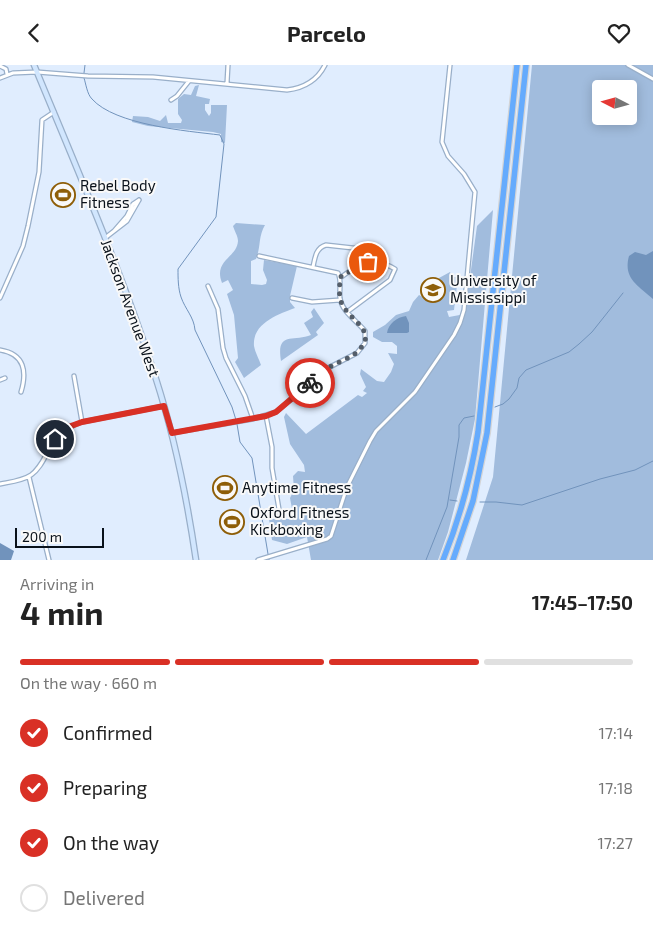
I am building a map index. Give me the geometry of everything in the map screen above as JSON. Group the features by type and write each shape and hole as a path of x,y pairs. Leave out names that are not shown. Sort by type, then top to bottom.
{"highway":[{"path":"443,560 464,499 478,432 517,65"},
{"path":"452,560 473,501 487,433 526,65"}],"main road":[{"name":"Jackson Avenue West","path":"34,65 140,329 172,433 196,560"}],"street":[{"path":"226,83 228,65"},
{"path":"0,78 7,74 37,72 88,76 153,77 287,90 296,89 312,82 325,65"},
{"path":"258,560 327,539 331,536 348,487 376,431 415,392 454,335 460,323 464,310 475,192 468,179 448,157 442,142 450,65"},
{"path":"628,65 653,79"},
{"path":"0,66 6,69 7,74"},
{"path":"171,100 177,97 189,80"},
{"path":"0,298 23,246 28,226 39,172 42,119 54,112"},
{"path":"105,239 127,221 139,200 133,204 127,215 113,232"},
{"path":"313,267 316,253 322,246 355,250 362,249"},
{"path":"172,433 253,419 276,412 328,369 357,353 363,346 366,339 365,331 347,312 340,300 340,277 337,272 259,256"},
{"path":"340,277 365,263 371,262 395,269 390,280 347,312"},
{"path":"208,286 218,309 226,358 245,396 253,419"},
{"path":"292,298 312,302 340,300"},
{"path":"0,350 15,355 23,365 24,379 21,392"},
{"path":"74,376 82,422"},
{"path":"0,380 6,378"},
{"path":"0,483 29,477 40,466 51,445 62,432 82,422 164,406"},
{"path":"266,416 272,447 272,468 280,515"},
{"path":"29,477 49,560"}],"shaded area":[{"path":"532,65 653,65 653,560 466,560 493,477"},
{"path":"199,85 196,96 210,99 209,104 205,104 205,110 209,116 211,105 227,105 225,143 221,142 221,134 213,132 148,126 132,122 133,116 148,117 160,121 166,115 168,123 181,123 182,120 178,114 178,99 184,94 191,95 195,86"},
{"path":"493,210 475,419 448,532 438,560 311,560 307,537 287,544 272,540 269,519 294,519 290,498 294,490 293,476 298,471 305,472 304,465 290,444 284,417 286,413 306,434 358,395 362,397 367,393 363,391 366,387 360,374 361,369 377,381 384,382 394,364 388,353 397,354 397,346 392,342 382,342 373,337 373,332 385,325 396,315 409,311 413,302 419,295 423,297 422,293 427,289 430,294 439,295 441,283 439,283 439,278 450,272 452,277 458,277 454,310 447,311 449,317 465,314 477,226"},
{"path":"236,223 265,225 261,234 256,259 251,261 251,284 266,284 267,280 263,270 264,260 297,266 290,296 290,302 295,308 274,317 257,331 254,346 261,365 244,378 235,362 238,358 234,315 227,294 233,290 228,280 222,283 220,275 223,264 237,247 238,239 233,226"},
{"path":"653,251 653,299 633,281 628,270 628,264 629,256 635,252 646,255"},
{"path":"314,308 324,323 316,332 318,335 281,361 281,345 284,341 311,335 304,323 313,317 311,312"},
{"path":"406,316 409,323 409,332 387,333 394,321"},
{"path":"0,543 14,551 11,560 0,560"}],"waterway":[{"path":"84,73 85,65"},
{"path":"84,78 90,97 103,108 117,115 152,125 220,135 224,144 216,217 178,269 178,279 183,301 232,407 236,420"},
{"path":"495,407 509,399 517,388 519,378 526,370 569,352 579,344 592,332 623,293"},
{"path":"426,560 447,507 459,437 459,425 464,418 474,416"},
{"path":"237,424 240,442 252,458 269,560"},
{"path":"480,502 522,505 600,479 635,470 653,461"},
{"path":"450,500 457,501"}],"way so far":[{"path":"310,383 337,363 357,353 365,343 365,331 342,305 340,277 368,262"}],"place":[{"name":"Rebel Body Fitness","path":"63,195"},
{"name":"University of Mississippi","path":"433,290"},
{"name":"Anytime Fitness","path":"225,488"},
{"name":"Oxford Fitness Kickboxing","path":"232,522"}],"route":[{"path":"55,439 71,426 82,422 164,406 172,433 253,419 276,412 310,383"}]}
